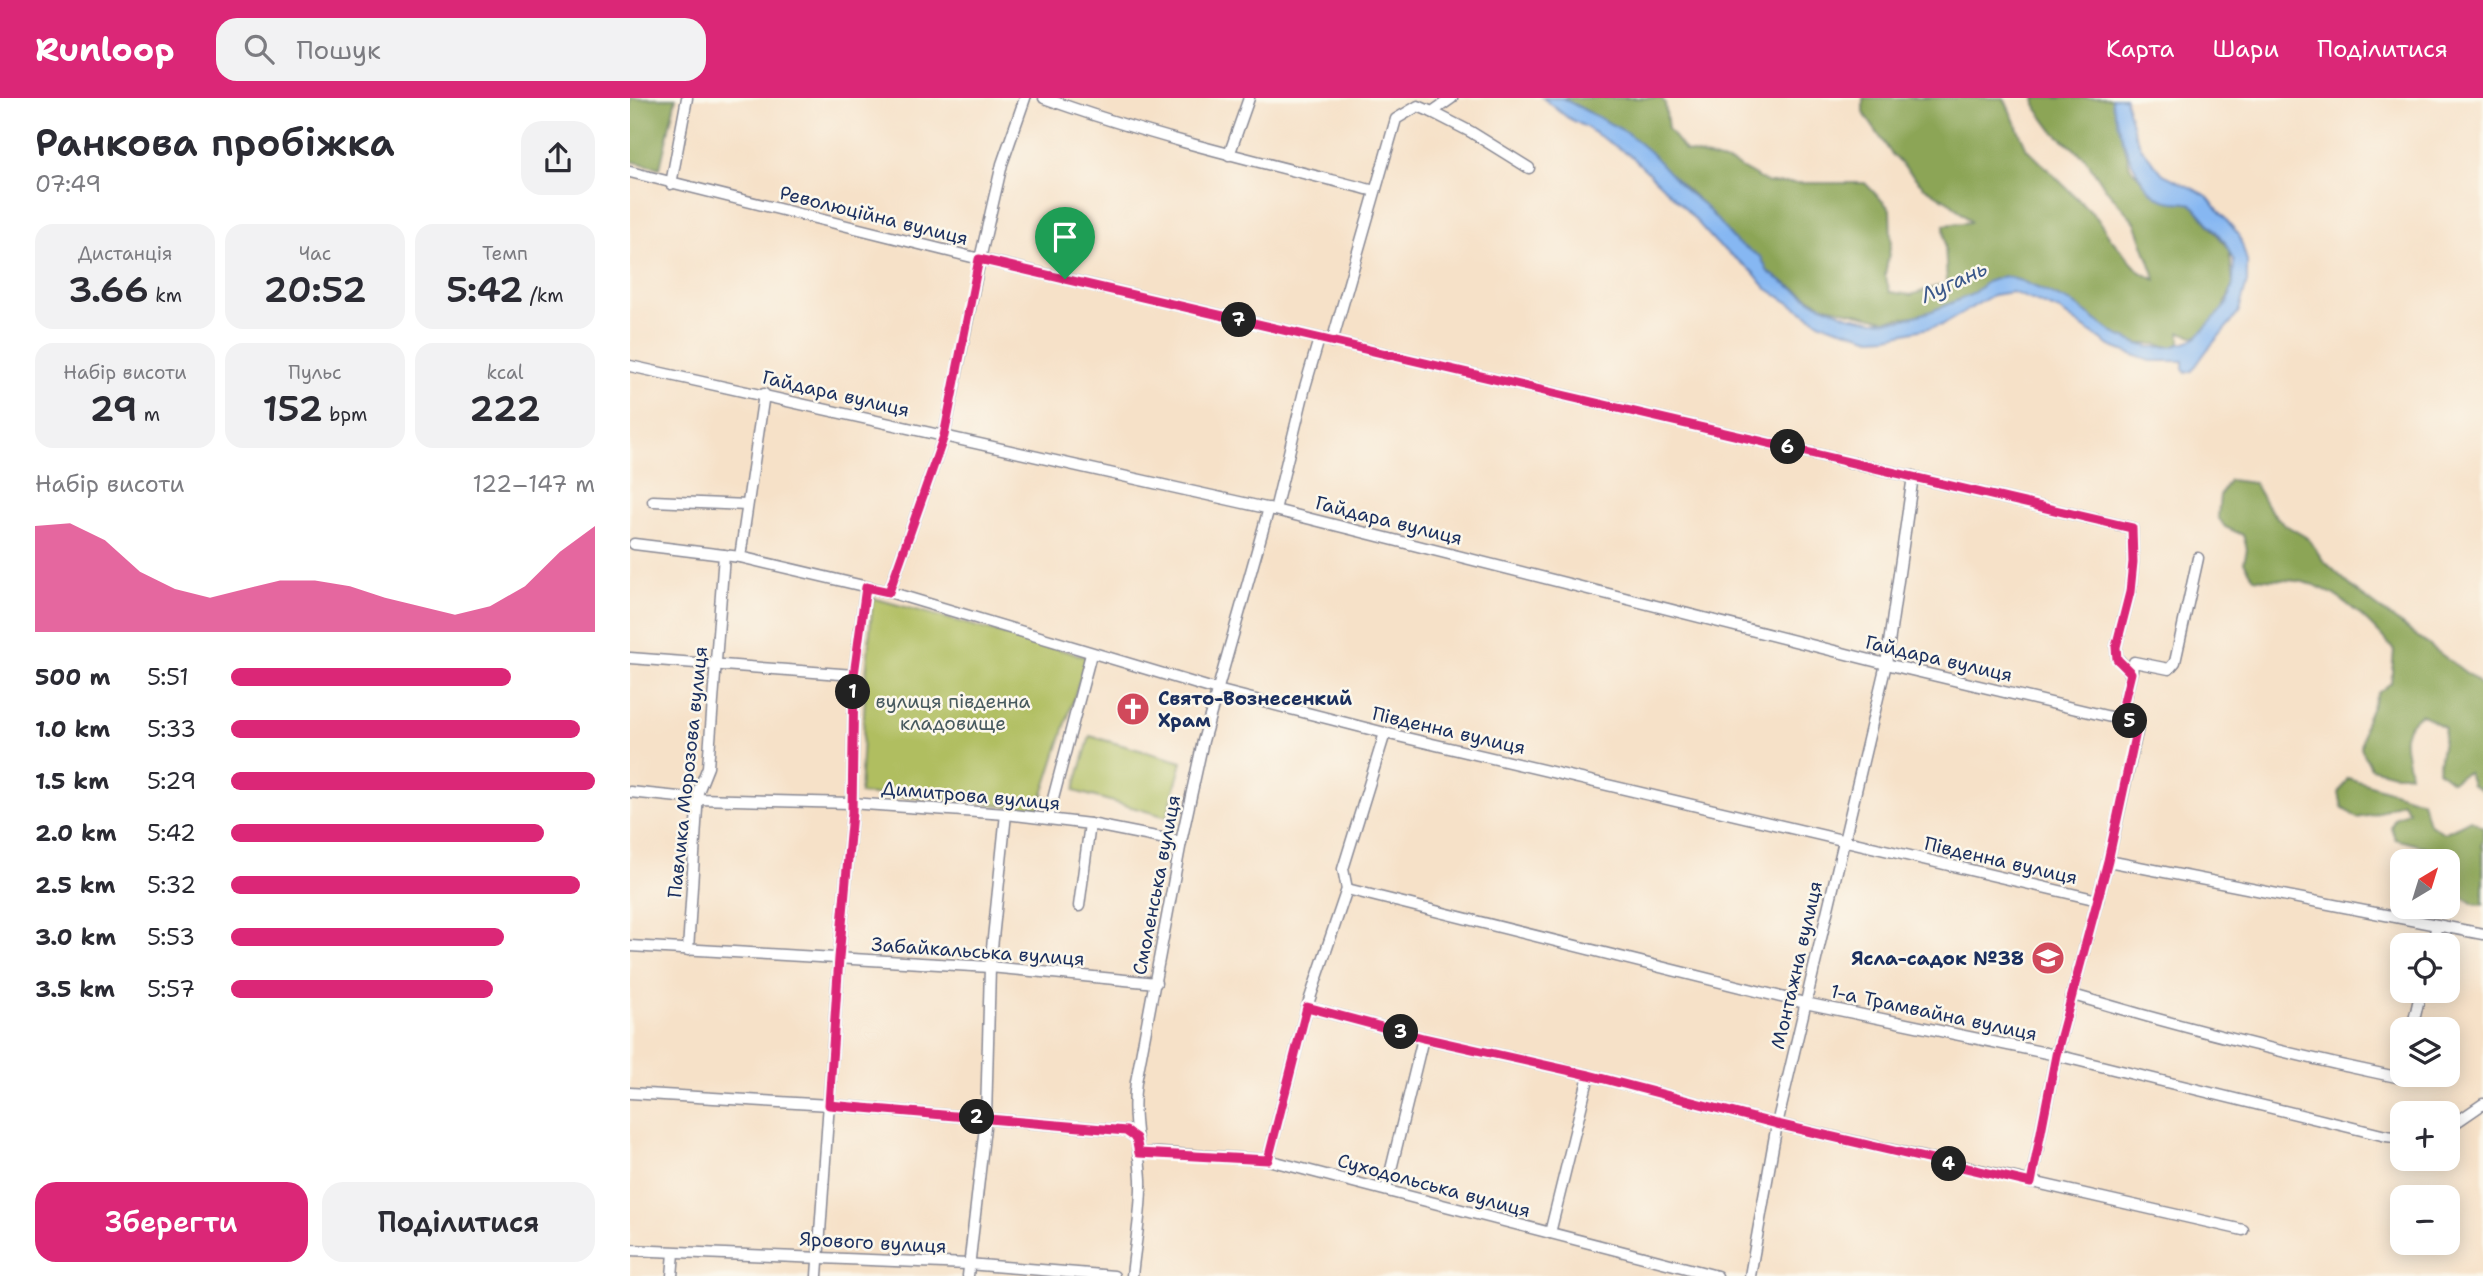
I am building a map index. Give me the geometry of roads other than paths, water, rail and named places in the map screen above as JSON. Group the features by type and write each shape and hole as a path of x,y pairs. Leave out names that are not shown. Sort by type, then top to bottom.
{"street":[{"path":"671,184 687,98"},
{"path":"889,592 944,436 979,259 1002,164 1025,98"},
{"path":"1044,98 1110,121 1229,155 1375,191"},
{"path":"1229,155 1249,98"},
{"path":"1432,112 1451,98"},
{"path":"1332,342 1396,119 1416,102 1471,132 1529,169"},
{"name":"Революційна вулиця","path":"630,172 979,259 2132,528 2130,592 2116,647 2117,659 2131,673"},
{"name":"Смоленська вулиця","path":"1132,1276 1140,1201 1134,1098 1181,842 1203,741 1319,339"},
{"name":"Гайдара вулиця","path":"630,366 1272,509 1886,664 2136,723 2108,861"},
{"path":"740,557 764,394"},
{"name":"Монтажна вулиця","path":"1750,1276 1777,1124 1886,664 1913,476"},
{"path":"653,501 747,505"},
{"name":"Південна вулиця","path":"634,544 740,557 889,592 1217,691 2098,900"},
{"name":"Павлика Морозова вулиця","path":"688,950 698,799 708,767 724,555"},
{"path":"2120,718 2134,662 2169,669 2175,663 2198,558"},
{"path":"817,1276 852,813 850,803 854,675 866,587"},
{"path":"1048,818 1091,654"},
{"path":"630,658 854,675"},
{"path":"1268,1160 1307,1007 1347,890 1343,869 1385,733"},
{"name":"Димитрова вулиця","path":"630,792 698,799 850,803 1006,814 1090,824 1181,842"},
{"path":"968,1270 986,1118 990,967 1006,814"},
{"path":"1079,906 1090,824"},
{"path":"2031,1183 2056,1055 2108,861"},
{"name":"Південна вулиця","path":"2108,861 2483,934"},
{"name":"1-а Трамвайна вулиця","path":"1347,890 1804,1003 2056,1055 2390,1136"},
{"path":"2435,933 2437,925"},
{"name":"Забайкальська вулиця","path":"630,946 990,967 1156,983"},
{"path":"2073,995 2183,1027 2390,1076"},
{"path":"1307,1007 1423,1038 1589,1075 1777,1124 2243,1230"},
{"path":"1387,1190 1423,1038"},
{"path":"1550,1233 1589,1075"},
{"path":"630,1093 986,1118 1126,1131 1136,1138"},
{"path":"2460,1120 2483,1104"},
{"name":"Суходольська вулиця","path":"1139,1153 1268,1160 1717,1276"},
{"name":"Ярового вулиця","path":"630,1250 818,1256 968,1270 1114,1276"},
{"path":"672,1276 674,1252"}],"water":[{"path":"1543,98 1562,98 1626,132 1704,205 1736,242 1761,257 1768,272 1814,302 1849,316 1874,321 1902,320 1971,295 1987,282 2004,276 2074,304 2113,333 2138,344 2171,347 2197,337 2228,303 2233,284 2234,262 2225,242 2192,204 2160,198 2151,191 2135,169 2112,103 2112,98 2125,98 2134,132 2142,149 2163,174 2206,195 2239,235 2247,261 2247,282 2238,314 2192,371 2186,373 2183,361 2150,361 2110,346 2060,311 2012,292 1993,295 1942,325 1887,337 1872,338 1821,323 1766,288 1753,272 1716,243 1682,205 1631,156 1568,118"}],"place":[{"name":"Свято-Вознесенкий Храм","path":"1133,709"},
{"name":"Ясла-садок №38","path":"2048,958"}],"water label":[{"name":"Лугань","path":"1954,282"}],"park label":[{"name":"вулиця південна кладовище","path":"953,712"}]}
